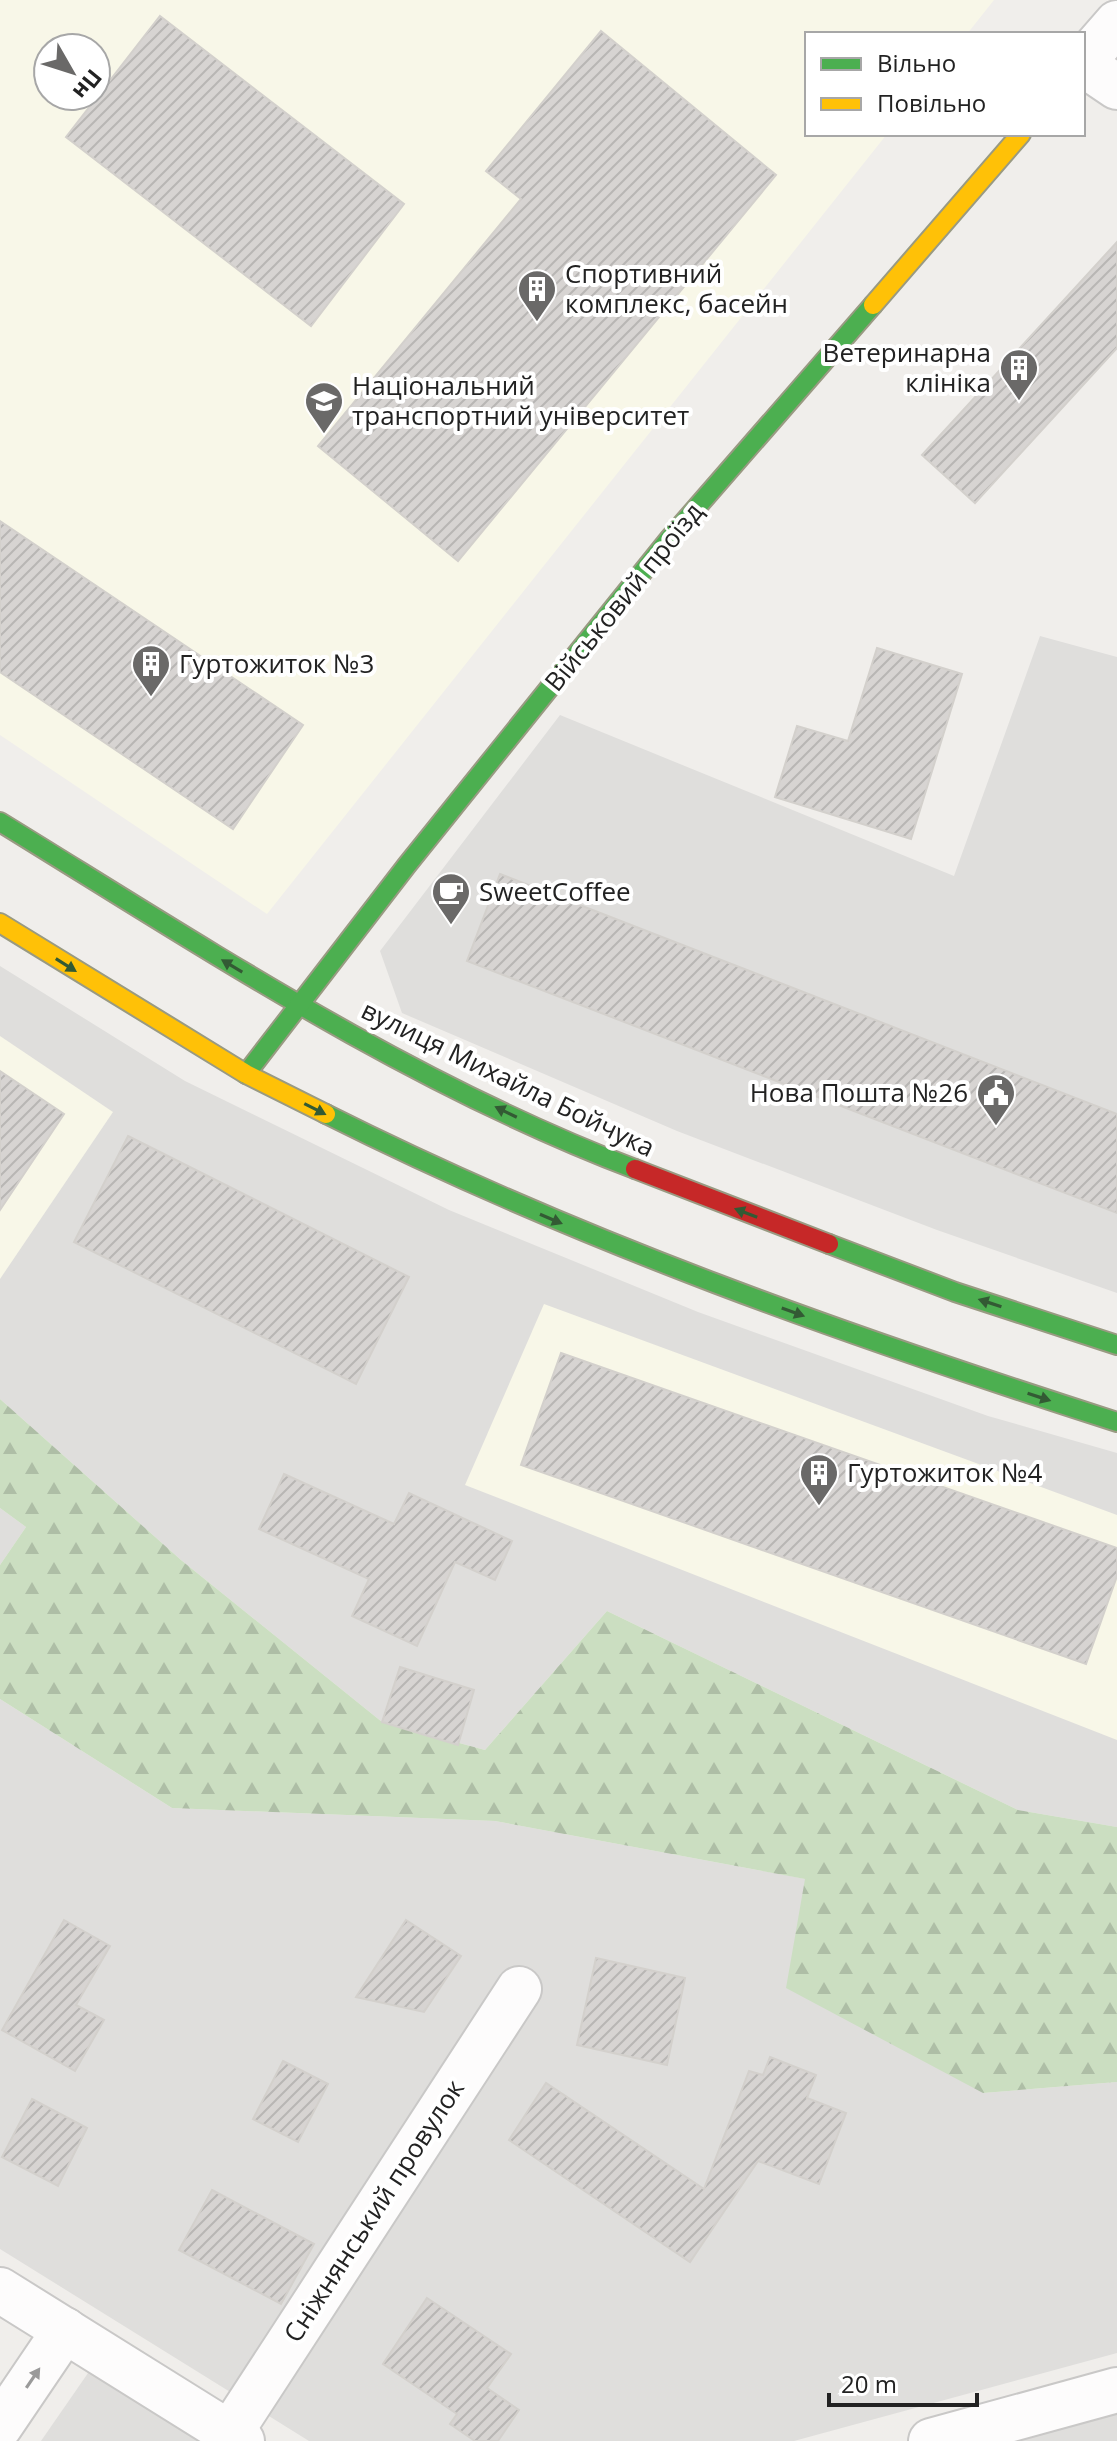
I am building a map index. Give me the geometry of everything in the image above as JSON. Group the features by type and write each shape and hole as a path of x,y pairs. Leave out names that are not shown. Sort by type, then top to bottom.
{"main road":[{"name":"Військовий проїзд","path":"246,1074 670,538 1019,136"},
{"name":"вулиця Михайла Бойчука","path":"0,822 299,1005 445,1083 587,1151 955,1292 1117,1345"},
{"path":"0,923 246,1074 409,1156 556,1222 930,1362 1117,1422"}],"street":[{"path":"1085,61 1117,23"},
{"path":"1085,64 1117,87"},
{"name":"Сніжнянський провулок","path":"236,2437 519,1989"},
{"path":"0,2290 236,2437"},
{"path":"0,2426 65,2330"},
{"path":"931,2441 1117,2390"}],"shaded area":[{"name":"Національний транспортний університет","path":"0,0 994,0 969,32 805,32 805,136 885,136 267,914 0,735"},
{"path":"1040,636 1117,657 1117,1293 937,1230 677,1131 402,1013 380,951 560,715 954,876"},
{"path":"0,966 185,1081 449,1210 698,1312 988,1416 1117,1453 1117,1827 1018,1810 607,1611 485,1750 382,1722 181,1560 0,1399"},
{"path":"0,1036 113,1112 0,1279"},
{"path":"544,1304 1117,1515 1117,1740 465,1485"},
{"path":"0,1508 26,1527 0,1565"},
{"path":"0,1699 172,1808 495,1821 806,1879 983,2093 1117,2082 1117,2353 794,2441 309,2441 0,2249"},
{"path":"95,2363 216,2441 41,2441"},
{"path":"1117,2408 1117,2441 1004,2441"}],"green space":[{"path":"0,1399 181,1560 382,1722 485,1750 607,1611 1018,1810 1117,1827 1117,2082 983,2093 786,1988 805,1879 495,1821 172,1808 0,1699 0,1565 26,1527 0,1508"}],"building":[{"path":"160,16 404,204 311,326 66,137 85,112 112,112 112,78"},
{"name":"Спортивний комплекс, басейн","path":"601,31 776,175 458,561 318,446 521,199 486,171"},
{"name":"Ветеринарна клініка","path":"1117,242 1117,348 975,503 922,455"},
{"name":"Гуртожиток №3","path":"0,521 303,725 233,829 0,672"},
{"path":"877,648 962,674 911,839 775,797 797,726 848,741"},
{"path":"500,874 1117,1114 1117,1213 467,961"},
{"path":"0,1071 64,1114 0,1210"},
{"path":"128,1136 409,1277 356,1384 74,1242"},
{"name":"Гуртожиток №4","path":"561,1353 1117,1548 1117,1576 1086,1664 521,1465"},
{"path":"284,1474 394,1524 409,1493 512,1541 495,1580 455,1562 417,1646 352,1616 369,1579 259,1529"},
{"path":"400,1667 474,1690 458,1745 382,1722"},
{"path":"64,1920 110,1946 76,2005 104,2020 75,2071 2,2030"},
{"path":"406,1920 461,1956 424,2012 356,1997"},
{"path":"596,1958 685,1978 667,2065 577,2045"},
{"path":"770,2057 816,2075 807,2098 846,2113 819,2184 758,2161 690,2262 509,2140 546,2083 704,2189 749,2071 763,2075"},
{"path":"283,2061 328,2084 298,2142 253,2119"},
{"path":"32,2099 87,2128 58,2186 2,2157"},
{"path":"212,2190 314,2244 281,2304 179,2250"},
{"path":"427,2298 511,2354 487,2388 519,2410 498,2441 475,2441 450,2424 457,2414 383,2364"}],"traffic: fast":[{"path":"246,1074 407,865 670,538 873,305"},
{"path":"0,822 231,964 389,1055 551,1135 635,1169"},
{"path":"326,1114 518,1204 617,1245 815,1320 1117,1422"},
{"path":"829,1244 955,1292 1117,1345"}],"traffic: slow":[{"path":"873,305 1019,136"},
{"path":"0,923 246,1074 326,1114"}],"traffic: jam":[{"path":"635,1169 829,1244"}],"place":[{"name":"Спортивний комплекс, басейн","path":"537,323"},
{"name":"Ветеринарна клініка","path":"1019,402"},
{"name":"Національний транспортний університет","path":"324,435"},
{"name":"Гуртожиток №3","path":"151,698"},
{"name":"SweetCoffee","path":"451,926"},
{"name":"Нова Пошта №26","path":"996,1127"},
{"name":"Гуртожиток №4","path":"819,1507"}]}
